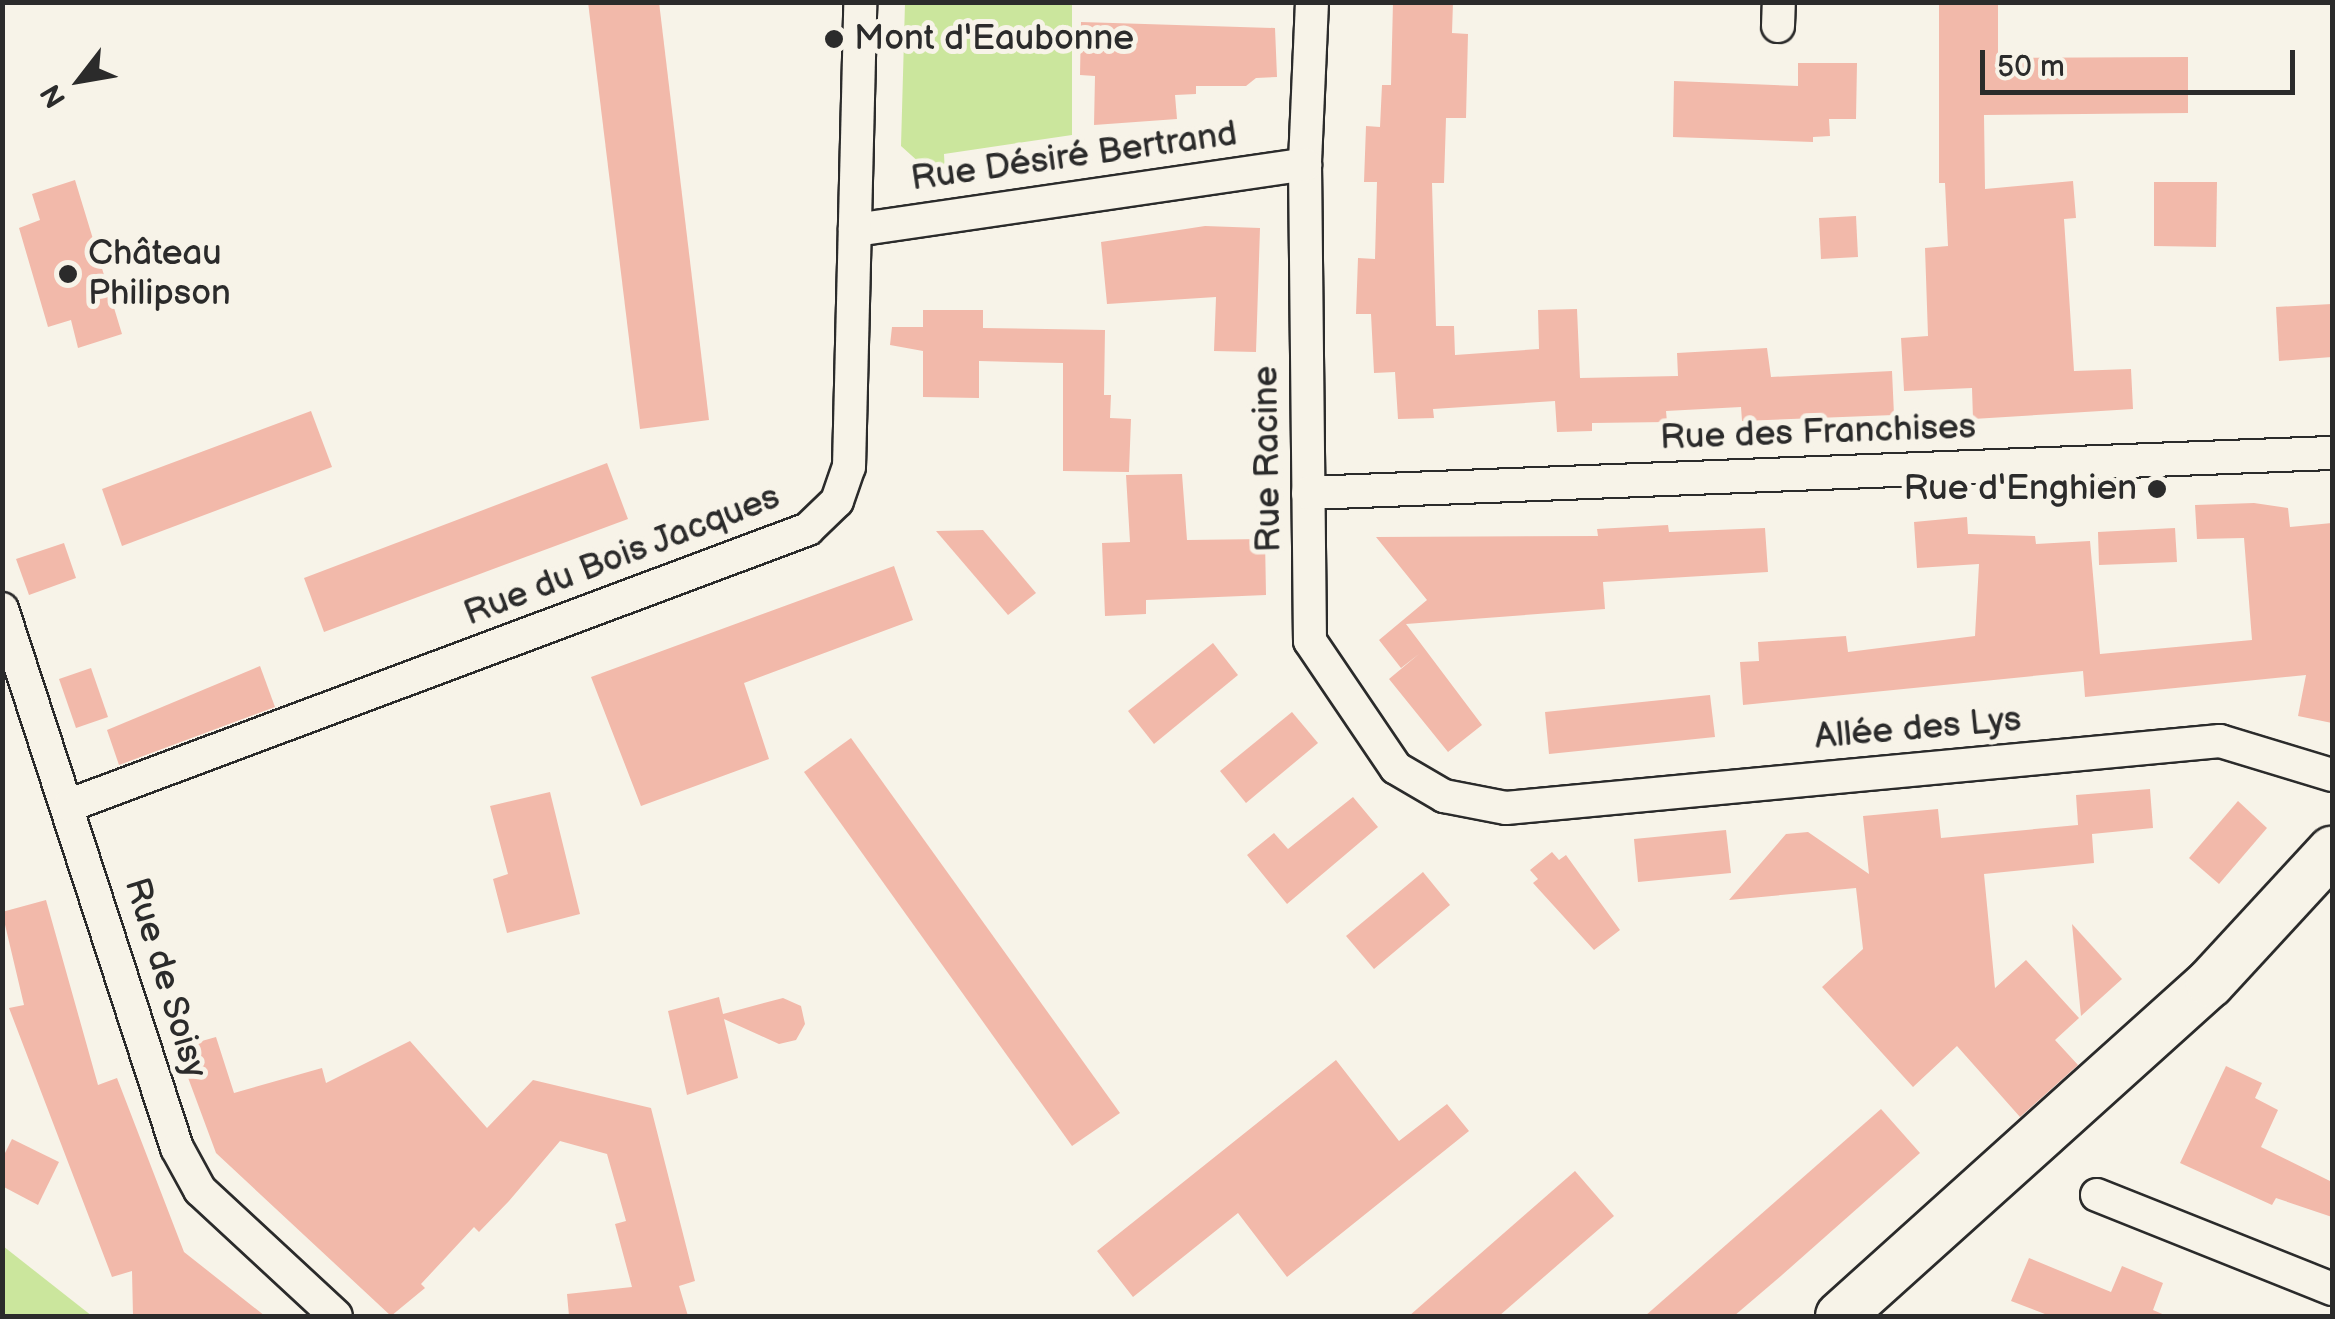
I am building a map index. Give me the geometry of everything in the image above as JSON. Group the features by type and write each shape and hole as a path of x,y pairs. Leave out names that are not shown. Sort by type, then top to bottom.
{"street":[{"name":"Rue du Bois Jacques","path":"70,805 808,529 837,502 850,467 860,2"},
{"name":"Rue Racine","path":"1312,2 1305,164 1310,641 1338,691 1396,768 1444,796 1506,808"},
{"name":"Rue Désiré Bertrand","path":"854,230 1305,164"},
{"name":"Rue des Franchises","path":"1308,494 2332,452"},
{"name":"Rue de Soisy","path":"2,609 70,805 177,1148 200,1190 336,1316"},
{"name":"Allée des Lys","path":"1506,808 2220,740 2332,775"},
{"path":"1840,1316 2210,983 2332,851"},
{"path":"2097,1194 2332,1289"}],"green space":[{"path":"905,3 1072,3 1072,135 944,154 945,175 921,164 901,146"},
{"path":"3,1246 92,1316 3,1316"}],"building":[{"path":"588,2 659,2 709,420 640,429"},
{"path":"1393,2 1453,2 1452,33 1468,34 1466,118 1446,118 1444,183 1432,183 1436,326 1454,326 1455,355 1539,349 1538,310 1577,309 1580,378 1678,376 1677,353 1767,348 1771,377 1892,371 1894,415 1742,421 1741,407 1666,411 1667,422 1592,423 1592,431 1557,432 1555,401 1433,409 1434,418 1398,419 1395,372 1374,373 1371,314 1356,314 1358,258 1375,259 1377,182 1364,182 1366,126 1380,127 1382,85 1391,85"},
{"path":"1939,2 1998,2 1998,58 2188,57 2188,113 1984,115 1985,189 2073,181 2076,218 2064,219 2074,371 2131,369 2133,409 1973,419 1972,388 1904,391 1901,338 1928,336 1925,248 1948,246 1945,183 1939,183"},
{"path":"1081,22 1275,28 1277,77 1256,78 1246,86 1196,86 1196,94 1175,95 1177,119 1094,125 1095,76 1080,75"},
{"path":"1798,63 1857,63 1856,119 1829,119 1830,136 1813,137 1813,142 1673,137 1674,81 1798,86"},
{"name":"Château Philipson","path":"75,180 122,334 78,348 71,320 48,327 19,228 40,220 32,194"},
{"path":"2154,182 2217,182 2216,247 2154,246"},
{"path":"1856,216 1858,257 1821,259 1819,218"},
{"path":"1205,226 1260,228 1256,352 1214,351 1216,297 1107,304 1101,242"},
{"path":"2332,304 2332,357 2279,361 2276,307"},
{"path":"923,310 983,310 983,328 1105,330 1104,395 1111,395 1110,418 1131,419 1129,472 1063,471 1063,363 979,361 979,398 923,397 923,351 890,345 892,327 923,327"},
{"path":"311,411 332,467 122,546 102,489"},
{"path":"607,463 628,519 324,632 304,578"},
{"path":"1182,474 1187,540 1265,539 1266,595 1146,600 1146,614 1105,616 1102,543 1130,542 1126,475"},
{"path":"2254,503 2288,508 2290,527 2332,523 2332,723 2298,716 2306,675 2085,697 2083,671 1743,705 1740,662 1759,661 1758,642 1846,636 1848,652 1975,636 1979,564 1917,568 1914,522 1967,517 1968,534 2035,536 2036,544 2090,541 2100,654 2252,640 2244,538 2197,539 2195,505"},
{"path":"1668,525 1669,532 1765,528 1768,572 1603,582 1605,609 1406,624 1482,725 1448,752 1389,679 1419,654 1401,668 1379,640 1427,600 1376,537 1598,536 1597,529"},
{"path":"2175,528 2177,562 2099,565 2098,532"},
{"path":"983,530 1036,593 1008,615 936,531"},
{"path":"64,543 76,578 29,595 16,559"},
{"path":"894,566 913,620 744,683 769,759 641,806 591,677"},
{"path":"1213,643 1238,675 1154,744 1128,711"},
{"path":"260,666 275,707 119,765 107,730"},
{"path":"91,668 108,717 76,728 59,679"},
{"path":"1710,695 1715,737 1549,754 1545,712"},
{"path":"1292,712 1318,743 1246,803 1220,771"},
{"path":"851,738 1120,1113 1072,1146 804,772"},
{"path":"2150,789 2153,828 2092,834 2094,863 1984,874 1995,988 2026,960 2079,1018 2055,1040 2078,1065 2020,1117 1957,1046 1913,1087 1822,987 1863,949 1856,888 1729,900 1786,834 1808,832 1869,874 1863,816 1938,809 1941,838 2078,825 2076,795"},
{"path":"550,792 580,914 507,933 493,879 508,874 490,806"},
{"path":"1353,797 1378,827 1287,904 1247,855 1274,833 1288,849"},
{"path":"2238,801 2267,828 2219,884 2189,858"},
{"path":"1726,830 1731,873 1638,882 1634,839"},
{"path":"1552,852 1559,860 1566,855 1620,930 1594,950 1533,883 1538,879 1530,870"},
{"path":"1423,872 1450,905 1374,969 1346,936"},
{"path":"46,900 98,1085 117,1078 184,1252 265,1316 133,1316 132,1271 112,1277 9,1008 24,1005 2,912"},
{"path":"2072,924 2122,979 2081,1016"},
{"path":"719,997 723,1014 783,998 801,1006 805,1024 796,1040 779,1044 724,1019 738,1078 687,1095 668,1011"},
{"path":"216,1037 234,1093 322,1068 326,1083 410,1041 487,1128 533,1080 651,1108 695,1281 679,1286 688,1316 569,1316 567,1294 632,1287 615,1224 626,1221 607,1154 560,1141 479,1232 474,1227 421,1284 425,1288 391,1316 216,1153 177,1048"},
{"path":"1336,1060 1399,1141 1447,1104 1469,1131 1287,1277 1238,1213 1133,1297 1097,1251"},
{"path":"2226,1066 2262,1083 2255,1098 2278,1110 2261,1147 2332,1182 2332,1217 2276,1198 2272,1205 2180,1163"},
{"path":"1881,1109 1920,1153 1782,1275 1734,1316 1645,1316"},
{"path":"12,1139 59,1162 38,1205 2,1186 2,1159"},
{"path":"1575,1171 1614,1216 1499,1316 1409,1316"},
{"path":"2029,1258 2111,1292 2122,1266 2163,1283 2153,1310 2167,1316 2050,1316 2011,1301"}],"place":[{"name":"Mont d'Eaubonne","path":"834,39"},
{"name":"Château Philipson","path":"68,274"},
{"name":"Rue d'Enghien","path":"2157,489"}]}
